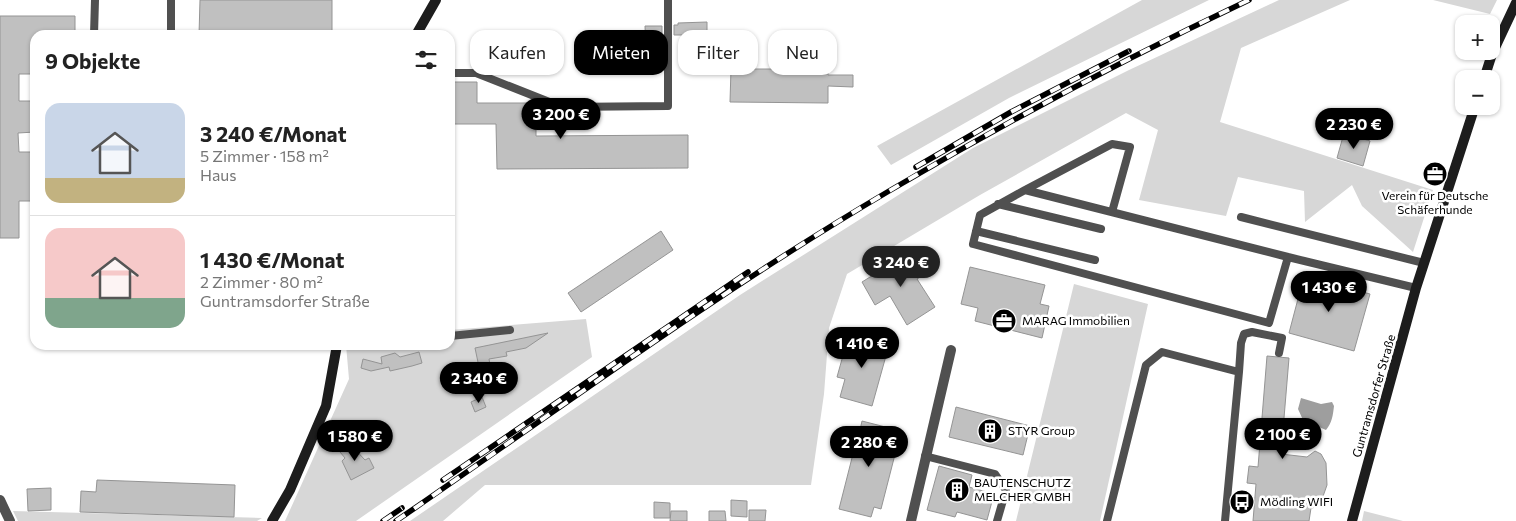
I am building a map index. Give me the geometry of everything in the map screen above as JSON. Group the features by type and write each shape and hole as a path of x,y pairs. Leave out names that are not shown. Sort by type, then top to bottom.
{"street":[{"path":"419,30 436,0"},
{"path":"1487,70 1492,54 1516,3"},
{"name":"Guntramsdorfer Straße","path":"1352,521 1416,288 1472,115"},
{"path":"272,521 290,490 326,406 336,350"},
{"path":"911,521 951,350"},
{"path":"0,500 10,521"}],"lane":[{"path":"94,0 94,30"},
{"path":"171,0 171,30"},
{"path":"455,73 476,73 562,108 668,106 668,0"},
{"path":"1112,212 1130,147 1112,144 980,215 973,244 1269,323 1288,257"},
{"path":"1025,190 1416,288"},
{"path":"998,204 1101,229"},
{"path":"1241,217 1424,263"},
{"path":"976,231 1094,260"},
{"path":"455,336 510,330"},
{"path":"1225,521 1241,343 1244,334 1252,332 1282,338 1279,353"},
{"path":"1107,521 1146,365 1162,352 1239,372"},
{"path":"925,456 995,474 1006,490 997,521"}],"shaded area":[{"path":"1142,0 1209,0 1009,98 891,165 877,146"},
{"path":"1279,0 1350,0 1241,48 1220,122 1433,190 1413,252 1362,206 1352,185 1305,222 1304,191 1238,177 1226,216 1139,200 1158,130 1126,113 980,195 847,274 829,328 824,394 811,485 485,485 443,521 410,521 740,295 973,148 1129,70"},
{"path":"1433,0 1497,0 1490,14"},
{"path":"1074,284 1148,304 1100,521 1016,521"},
{"path":"586,319 592,357 356,521 285,521 349,379 346,350 455,350 455,330"},
{"path":"1301,398 1321,404 1332,402 1334,406 1333,416 1326,430 1312,424 1303,435 1303,420 1298,409"},
{"path":"13,511 262,518 257,521 18,521"},
{"path":"1364,511 1403,521 1362,521"}],"building":[{"path":"200,0 332,0 332,30 199,30"},
{"path":"0,16 75,16 75,30 30,30 30,74 19,74 19,101 30,101 30,132 18,133 19,152 30,152 30,201 19,201 19,238 0,238"},
{"path":"707,22 707,30 678,30 678,35 674,35 674,25 678,25 678,23"},
{"path":"645,26 662,26 662,30 645,30"},
{"path":"758,69 768,69 768,75 853,75 853,87 828,86 828,103 730,102 731,75 758,75"},
{"path":"455,82 477,82 477,103 536,103 536,136 688,135 688,168 497,169 496,124 455,124"},
{"path":"1344,133 1370,141 1363,166 1337,158"},
{"path":"661,231 673,250 581,312 568,293"},
{"path":"912,251 926,273 917,279 935,307 907,325 890,296 875,305 862,282"},
{"path":"970,267 1045,285 1040,304 1049,306 1042,338 975,321 978,308 961,304"},
{"path":"1304,276 1370,294 1354,351 1289,333"},
{"path":"548,333 526,348 506,352 507,356 489,359 490,365 479,367 475,348"},
{"path":"849,334 889,345 872,406 840,397 845,379 837,377"},
{"path":"419,352 422,363 412,366 390,371 389,367 371,371 361,368 363,359 382,364 381,357 395,353 400,357"},
{"path":"1267,356 1289,358 1281,454 1307,457 1315,451 1321,454 1326,463 1327,485 1321,502 1317,507 1311,508 1309,521 1253,521 1256,484 1247,483 1249,466 1258,467"},
{"path":"482,397 486,407 475,412 471,402"},
{"name":"STYR Group","path":"956,407 1030,426 1023,455 949,437"},
{"path":"862,421 901,431 881,509 874,507 871,517 839,509 854,450 845,448 850,428 860,430"},
{"path":"349,443 365,460 369,458 374,468 351,480 342,461 345,458 340,452"},
{"name":"BAUTENSCHUTZ MELCHER GMBH","path":"939,466 972,475 969,487 994,494 987,520 957,512 955,517 927,510"},
{"path":"97,480 235,485 234,517 80,512 81,491 96,492"},
{"path":"51,488 51,510 28,511 27,489"},
{"path":"731,500 747,501 747,517 731,516"},
{"path":"654,502 670,503 670,518 654,518"},
{"path":"749,510 766,510 765,521 749,521"},
{"path":"671,511 687,511 687,521 670,521"},
{"path":"709,511 725,511 726,521 709,521"}],"railway":[{"path":"396,521 701,310 826,229 933,165 1022,116 1157,45 1249,0"},
{"path":"916,167 1011,112 1129,51"},
{"path":"443,480 748,272"},
{"path":"383,521 402,508"}],"place":[{"name":"Verein für Deutsche Schäferhunde","path":"1435,174"},
{"name":"MARAG Immobilien","path":"1004,321"},
{"name":"STYR Group","path":"990,431"},
{"name":"BAUTENSCHUTZ MELCHER GMBH","path":"957,490"},
{"name":"Mödling WIFI","path":"1242,502"}]}
